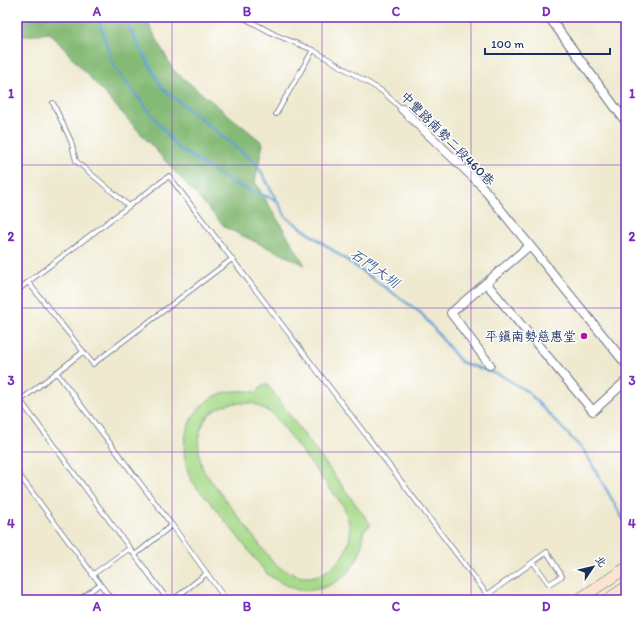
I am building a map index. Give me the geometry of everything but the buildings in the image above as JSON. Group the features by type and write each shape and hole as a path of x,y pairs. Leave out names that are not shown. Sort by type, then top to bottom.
{"main road":[{"path":"578,600 626,568"},
{"path":"608,600 626,587"}],"street":[{"path":"549,17 626,122"},
{"name":"中豐路南勢二段460巷","path":"402,109 479,183 626,364"},
{"path":"490,365 451,313 529,246"},
{"path":"486,283 593,410 626,381"}],"lane":[{"name":"中豐路南勢二段460巷","path":"242,17 276,36 313,50 382,91 402,109"},
{"path":"276,114 313,50"},
{"path":"53,103 72,141 76,162 129,206"},
{"path":"17,291 168,176 488,594"},
{"path":"28,282 93,364 232,259"},
{"path":"83,352 19,401 168,600"},
{"path":"56,372 172,525 226,600"},
{"path":"17,472 112,600"},
{"path":"135,555 172,525"},
{"path":"92,575 130,548"},
{"path":"480,600 547,552 562,576 549,584 534,562"},
{"path":"173,600 207,573"},
{"path":"79,600 100,584"}],"green space":[{"path":"17,17 145,17 173,70 263,143 255,182 305,265 226,228 50,33 17,37"},
{"path":"266,383 371,525 363,531 359,556 353,567 335,583 324,588 299,590 287,586 268,575 211,503 196,487 187,469 184,451 186,433 198,410 217,395 231,391 256,392","holes":["236,403 253,403 273,414 344,507 350,534 349,543 341,558 335,565 312,577 303,577 292,574 275,565 203,470 200,458 199,436 202,426 207,418 214,411 224,406"]}],"waterway":[{"path":"98,17 114,67 178,148 236,185 276,200"},
{"name":"石門大圳","path":"123,17 162,88 257,164 286,217 421,313 461,362 502,376 528,392 585,452 626,524"}],"place":[{"name":"平鎮南勢慈惠堂","path":"584,336"}]}
